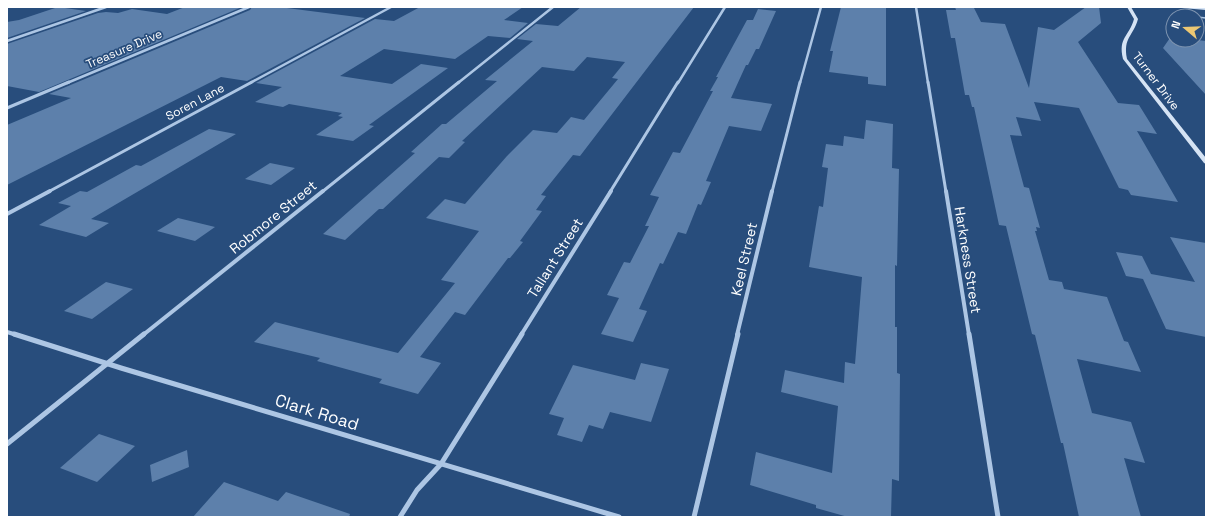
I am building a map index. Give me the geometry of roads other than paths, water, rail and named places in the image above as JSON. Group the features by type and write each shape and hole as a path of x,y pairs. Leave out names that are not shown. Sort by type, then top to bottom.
{"street":[{"path":"7,41 106,7"},
{"name":"Treasure Drive","path":"7,108 249,7"},
{"name":"Soren Lane","path":"7,214 391,7"},
{"name":"Robmore Street","path":"7,444 553,7"},
{"name":"Tallant Street","path":"400,517 417,490 441,464 724,7"},
{"name":"Keel Street","path":"694,517 769,203 806,58 821,7"},
{"name":"Harkness Street","path":"916,7 998,517"},
{"name":"Turner Drive","path":"1129,7 1136,19 1135,25 1125,37 1122,49 1125,59 1206,162"},
{"path":"1182,7 1206,9"},
{"name":"Clark Road","path":"7,332 121,368 619,517"}]}
